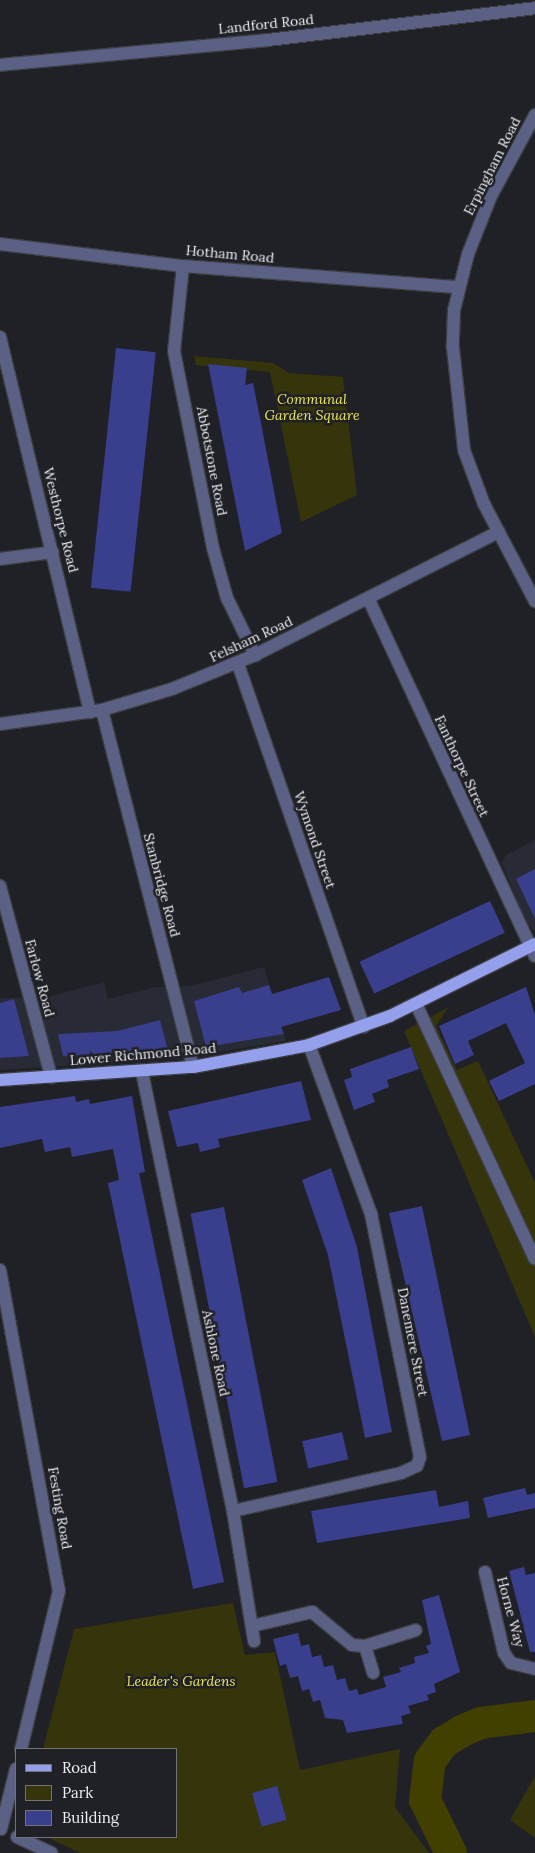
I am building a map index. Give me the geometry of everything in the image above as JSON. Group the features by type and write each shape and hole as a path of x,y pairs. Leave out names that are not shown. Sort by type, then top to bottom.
{"main road":[{"name":"Lower Richmond Road","path":"0,1080 142,1072 193,1067 309,1045 364,1027 534,949"}],"street":[{"name":"Landford Road","path":"0,65 268,40 535,8"},
{"name":"Erpingham Road","path":"535,115 488,203 458,287 453,348 458,424 472,473 499,532 535,602"},
{"name":"Hotham Road","path":"0,244 183,266 458,287"},
{"name":"Abbotstone Road","path":"183,266 174,351 213,548 227,598 255,655"},
{"name":"Westhorpe Road","path":"0,337 53,552 96,711"},
{"name":"Felsham Road","path":"0,724 96,711 238,664 499,532"},
{"path":"0,559 53,552"},
{"name":"Fanthorpe Street","path":"368,598 534,949"},
{"name":"Wymond Street","path":"238,664 364,1027"},
{"name":"Stanbridge Road","path":"96,711 193,1067"},
{"name":"Farlow Road","path":"0,886 51,1077"},
{"path":"416,1004 535,1259"},
{"name":"Danemere Street","path":"233,1511 402,1473 417,1466 420,1456 371,1214 309,1045"},
{"name":"Ashlone Road","path":"142,1072 233,1511 254,1641"},
{"name":"Festing Road","path":"0,1270 59,1591 21,1748"},
{"name":"Horne Way","path":"485,1572 504,1653 511,1663 535,1669"},
{"path":"252,1626 312,1612 352,1645 365,1646 416,1630"},
{"path":"365,1646 373,1673"},
{"path":"15,1774 1,1829 15,1835"},
{"path":"21,1838 51,1853"}],"shaded area":[{"path":"535,840 534,930 525,921 502,863 506,855"},
{"path":"264,967 286,1041 175,1059 0,1070 0,998 48,997 104,982 108,999 156,987 190,986"}],"green space":[{"name":"Communal Garden Square","path":"194,356 273,363 289,373 343,377 357,495 301,522 270,372 196,365"},
{"path":"449,1007 436,1026 457,1070 478,1061 535,1183 535,1337 404,1031"},
{"name":"Leader's Gardens","path":"233,1603 245,1655 275,1652 300,1770 400,1749 395,1807 429,1853 80,1853 49,1838 178,1838 178,1748 43,1748 74,1629"},
{"path":"535,1776 535,1838 510,1820"}],"building":[{"path":"116,348 156,352 131,592 91,588"},
{"path":"208,364 247,368 245,385 253,383 262,428 282,533 245,551"},
{"path":"535,869 535,919 516,879"},
{"path":"490,901 505,933 374,994 359,962"},
{"path":"329,977 341,1010 281,1027 284,1034 206,1047 194,1001 239,987 242,993 269,985 272,994"},
{"path":"526,987 535,1015 535,1084 499,1101 489,1081 525,1063 506,1023 468,1041 474,1055 455,1064 439,1026"},
{"path":"14,999 29,1056 0,1058 0,1003"},
{"path":"160,1020 168,1050 63,1056 58,1034 117,1031"},
{"path":"411,1047 419,1069 387,1080 389,1087 372,1094 375,1102 354,1110 344,1080 352,1077 350,1069"},
{"path":"301,1081 311,1120 218,1139 220,1147 200,1152 198,1143 177,1147 168,1111"},
{"path":"75,1096 76,1102 89,1099 90,1104 132,1096 145,1172 139,1173 224,1582 193,1589 108,1183 119,1180 113,1149 72,1157 70,1147 45,1152 42,1139 0,1148 0,1107"},
{"path":"331,1168 357,1247 392,1432 365,1438 328,1255 302,1180"},
{"path":"422,1206 470,1435 442,1441 389,1213"},
{"path":"224,1207 277,1482 244,1488 191,1213"},
{"path":"342,1432 348,1459 308,1469 302,1441"},
{"path":"525,1488 527,1495 535,1493 535,1508 488,1518 483,1498"},
{"path":"436,1490 439,1507 468,1501 470,1518 317,1543 311,1511"},
{"path":"524,1567 526,1575 535,1573 535,1652 530,1652 509,1571"},
{"path":"439,1595 460,1672 434,1684 436,1692 427,1695 429,1700 408,1706 411,1713 401,1716 403,1724 347,1733 343,1720 325,1718 320,1700 313,1702 309,1689 302,1691 298,1676 290,1678 286,1664 280,1666 273,1639 298,1633 301,1646 309,1644 312,1657 321,1655 324,1667 333,1665 337,1680 345,1678 349,1691 357,1689 359,1695 386,1687 383,1677 401,1672 399,1668 415,1663 414,1657 429,1653 426,1646 431,1644 422,1600"},
{"path":"277,1786 287,1820 262,1827 252,1793"}],"waterway":[{"path":"451,1853 425,1800 430,1761 444,1742 462,1731 481,1723 535,1716"}]}
